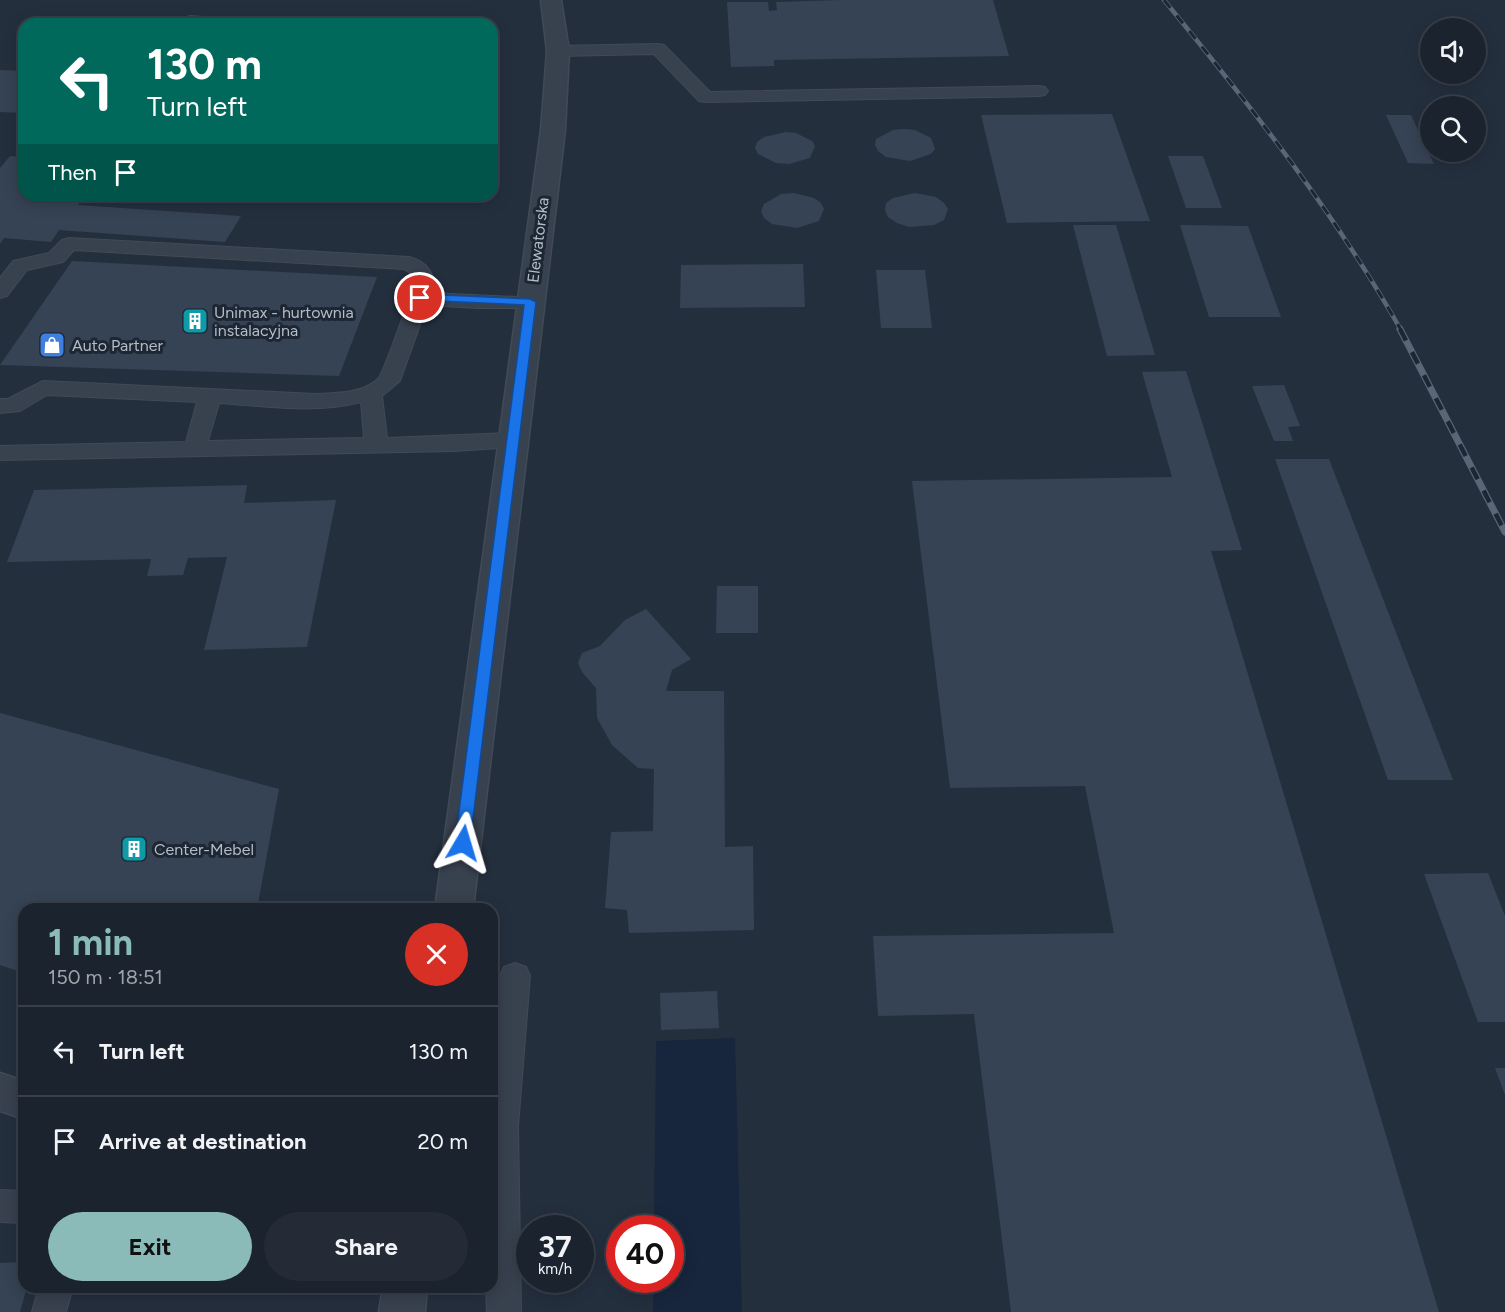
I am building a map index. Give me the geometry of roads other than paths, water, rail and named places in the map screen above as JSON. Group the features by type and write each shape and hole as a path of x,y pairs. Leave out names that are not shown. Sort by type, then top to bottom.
{"street":[{"name":"Elewatorska","path":"455,903 553,130 558,51 551,0"},
{"path":"0,1092 18,1098"},
{"path":"402,1312 404,1293"}],"lane":[{"path":"558,51 658,49 705,97 1039,91"},
{"path":"0,292 20,265 56,258 69,244 409,263 421,271 424,286 389,381 371,393 333,400 43,388 12,406 0,406"},
{"path":"420,298 530,302"},
{"path":"371,393 376,446"},
{"path":"195,449 210,396"},
{"path":"0,453 376,446 513,440"},
{"path":"504,1312 501,1126 515,976"},
{"path":"0,1206 18,1207"},
{"path":"49,1312 54,1293"}],"water":[{"path":"735,1038 742,1312 653,1312 654,1293 684,1293 684,1215 654,1215 656,1041"}],"railway":[{"path":"1164,0 1290,160 1348,243 1401,330"},
{"path":"1400,329 1505,532"}],"place":[{"name":"Unimax - hurtownia instalacyjna","path":"195,321"},
{"name":"Auto Partner","path":"52,345"},
{"name":"Center-Mebel","path":"134,849"}]}
